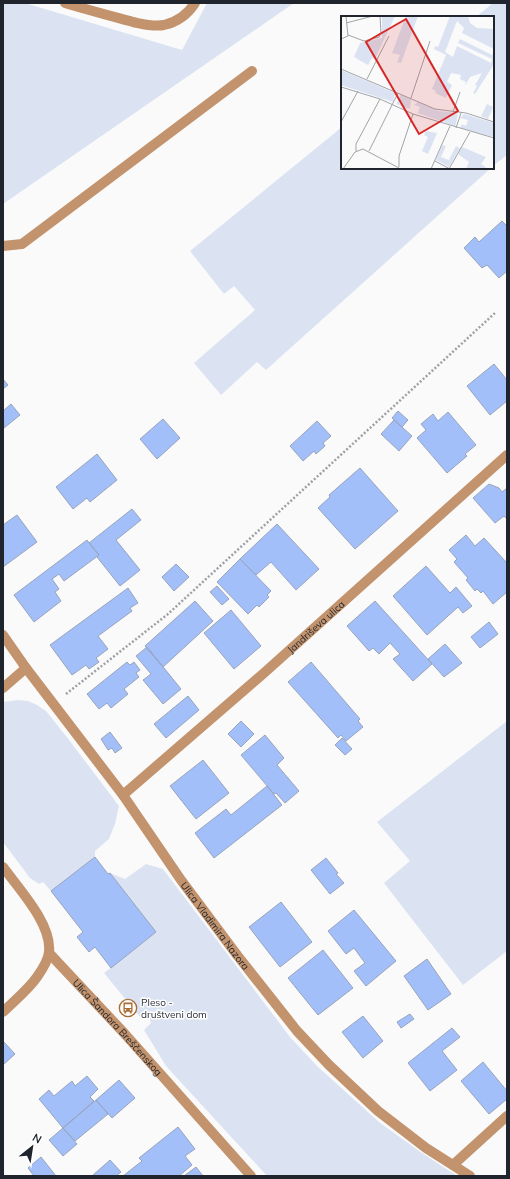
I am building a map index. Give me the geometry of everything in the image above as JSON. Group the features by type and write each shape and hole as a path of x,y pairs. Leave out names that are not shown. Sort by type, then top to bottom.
{"street":[{"path":"66,3 114,17 153,26 164,25 175,21 191,10 196,3"},
{"path":"3,246 22,244 252,71"},
{"name":"Jandriševa ulica","path":"123,795 264,673 507,455"},
{"name":"Ulica Vladimira Nazora","path":"3,635 26,668 123,795 181,880 297,1031 329,1066 378,1111 426,1148 470,1176"},
{"path":"3,688 26,668"},
{"path":"3,867 30,902 39,918 48,942 49,953 46,962 36,978 3,1012"},
{"name":"Ulica Šandora Breščenskog","path":"49,953 124,1033 251,1176"},
{"path":"453,1165 507,1116"}],"path":[{"path":"53,704 168,614 495,313"}],"shaded area":[{"path":"3,3 25,3 182,50 207,3 294,3 3,204"},
{"path":"493,3 507,3 507,155 494,165 494,16 477,16"},
{"path":"341,128 341,169 490,169 266,370 257,362 221,395 194,363 255,310 234,286 224,294 190,251"},
{"path":"18,700 28,701 46,711 119,806 115,824 109,839 95,851 95,857 51,891 43,882 39,884 30,878 3,842 3,702"},
{"path":"507,721 507,951 463,985 384,883 410,861 377,822"},
{"path":"146,864 163,869 290,1037 317,1066 379,1122 457,1176 267,1176 166,1066 144,1030 151,1023 147,1011 140,1017 104,973 156,932 110,873 125,879"}],"building":[{"path":"502,221 507,225 507,271 499,278 487,265 482,268 464,248 475,237 479,242"},
{"path":"494,364 507,380 507,401 490,415 467,386"},
{"path":"3,379 8,385 3,389"},
{"path":"11,404 20,415 4,428 3,411"},
{"path":"398,411 408,420 402,427 392,418"},
{"path":"448,412 476,445 465,454 467,456 447,473 417,438 426,430 421,424 433,414 438,421"},
{"path":"163,419 180,438 157,459 140,439"},
{"path":"394,420 412,436 399,451 381,434"},
{"path":"317,421 331,436 323,443 325,446 316,454 314,451 303,461 290,446"},
{"path":"97,454 117,480 90,502 87,498 73,509 56,487"},
{"path":"360,468 398,511 355,549 318,508 330,497 329,495"},
{"path":"489,484 499,488 502,492 507,488 507,519 504,516 495,523 473,498"},
{"path":"132,509 141,520 116,540 140,570 120,586 97,557 99,555 89,543"},
{"path":"17,515 37,542 3,567 3,525"},
{"path":"277,524 319,569 296,590 271,562 256,575 240,559"},
{"path":"466,535 475,546 484,538 507,563 507,592 493,604 483,591 481,593 477,589 475,591 466,580 468,578 454,562 457,559 449,550"},
{"path":"87,540 99,555 64,581 59,574 52,579 59,589 55,592 61,601 34,622 14,595"},
{"path":"240,559 271,591 267,595 269,597 259,607 257,605 248,614 217,582"},
{"path":"176,564 189,577 174,591 162,577"},
{"path":"426,566 450,593 456,587 472,606 463,613 458,607 427,635 393,596"},
{"path":"217,586 229,599 222,605 210,592"},
{"path":"128,588 138,603 130,608 132,611 98,636 108,649 96,658 99,662 89,669 86,665 72,675 50,645"},
{"path":"195,601 213,621 163,667 145,646"},
{"path":"375,601 432,664 413,681 393,659 400,654 390,643 379,654 373,648 369,651 347,626"},
{"path":"231,610 261,646 234,669 204,633"},
{"path":"489,622 498,634 480,648 471,637"},
{"path":"445,644 462,663 444,677 428,659"},
{"path":"147,647 181,689 163,704 143,680 151,674 136,656"},
{"path":"127,662 130,665 134,662 140,670 136,673 139,677 124,689 128,694 111,708 107,703 99,709 87,694"},
{"path":"311,662 360,719 358,721 363,727 346,741 341,735 338,738 288,682"},
{"path":"188,696 199,710 166,738 154,724"},
{"path":"241,721 254,734 241,747 228,734"},
{"path":"110,732 122,748 115,753 112,748 108,750 101,739"},
{"path":"265,735 284,758 277,765 299,791 285,803 276,793 274,794 241,755"},
{"path":"342,738 352,749 345,755 335,745"},
{"path":"203,760 229,793 196,819 170,786"},
{"path":"267,786 282,805 214,858 195,833 226,809 231,815"},
{"path":"95,857 108,874 110,873 156,932 111,968 95,947 89,952 77,937 83,932 51,891"},
{"path":"326,858 338,873 336,874 344,883 330,894 311,870"},
{"path":"281,902 312,942 280,967 249,927"},
{"path":"354,910 396,961 366,986 354,971 365,963 354,948 346,954 328,931"},
{"path":"323,950 353,988 318,1015 288,978"},
{"path":"427,959 451,994 428,1010 404,976"},
{"path":"410,1014 414,1019 401,1028 397,1022"},
{"path":"363,1016 383,1041 363,1058 342,1032"},
{"path":"452,1028 460,1037 442,1051 457,1070 430,1091 408,1063"},
{"path":"3,1041 15,1054 3,1065"},
{"path":"483,1062 507,1091 507,1099 489,1114 461,1081"},
{"path":"87,1076 98,1089 90,1097 94,1101 63,1128 39,1099 49,1090 54,1096 72,1081 75,1086"},
{"path":"119,1080 135,1098 112,1118 96,1100"},
{"path":"96,1100 108,1114 75,1141 63,1128"},
{"path":"178,1127 195,1149 185,1156 192,1165 179,1176 123,1176 142,1161 139,1158"},
{"path":"63,1128 77,1144 63,1156 49,1140"},
{"path":"41,1157 56,1176 34,1176 28,1168"},
{"path":"110,1160 121,1172 116,1176 92,1176"},
{"path":"196,1167 203,1176 184,1176"}],"place":[{"name":"Pleso - društveni dom","path":"128,1008"}]}
